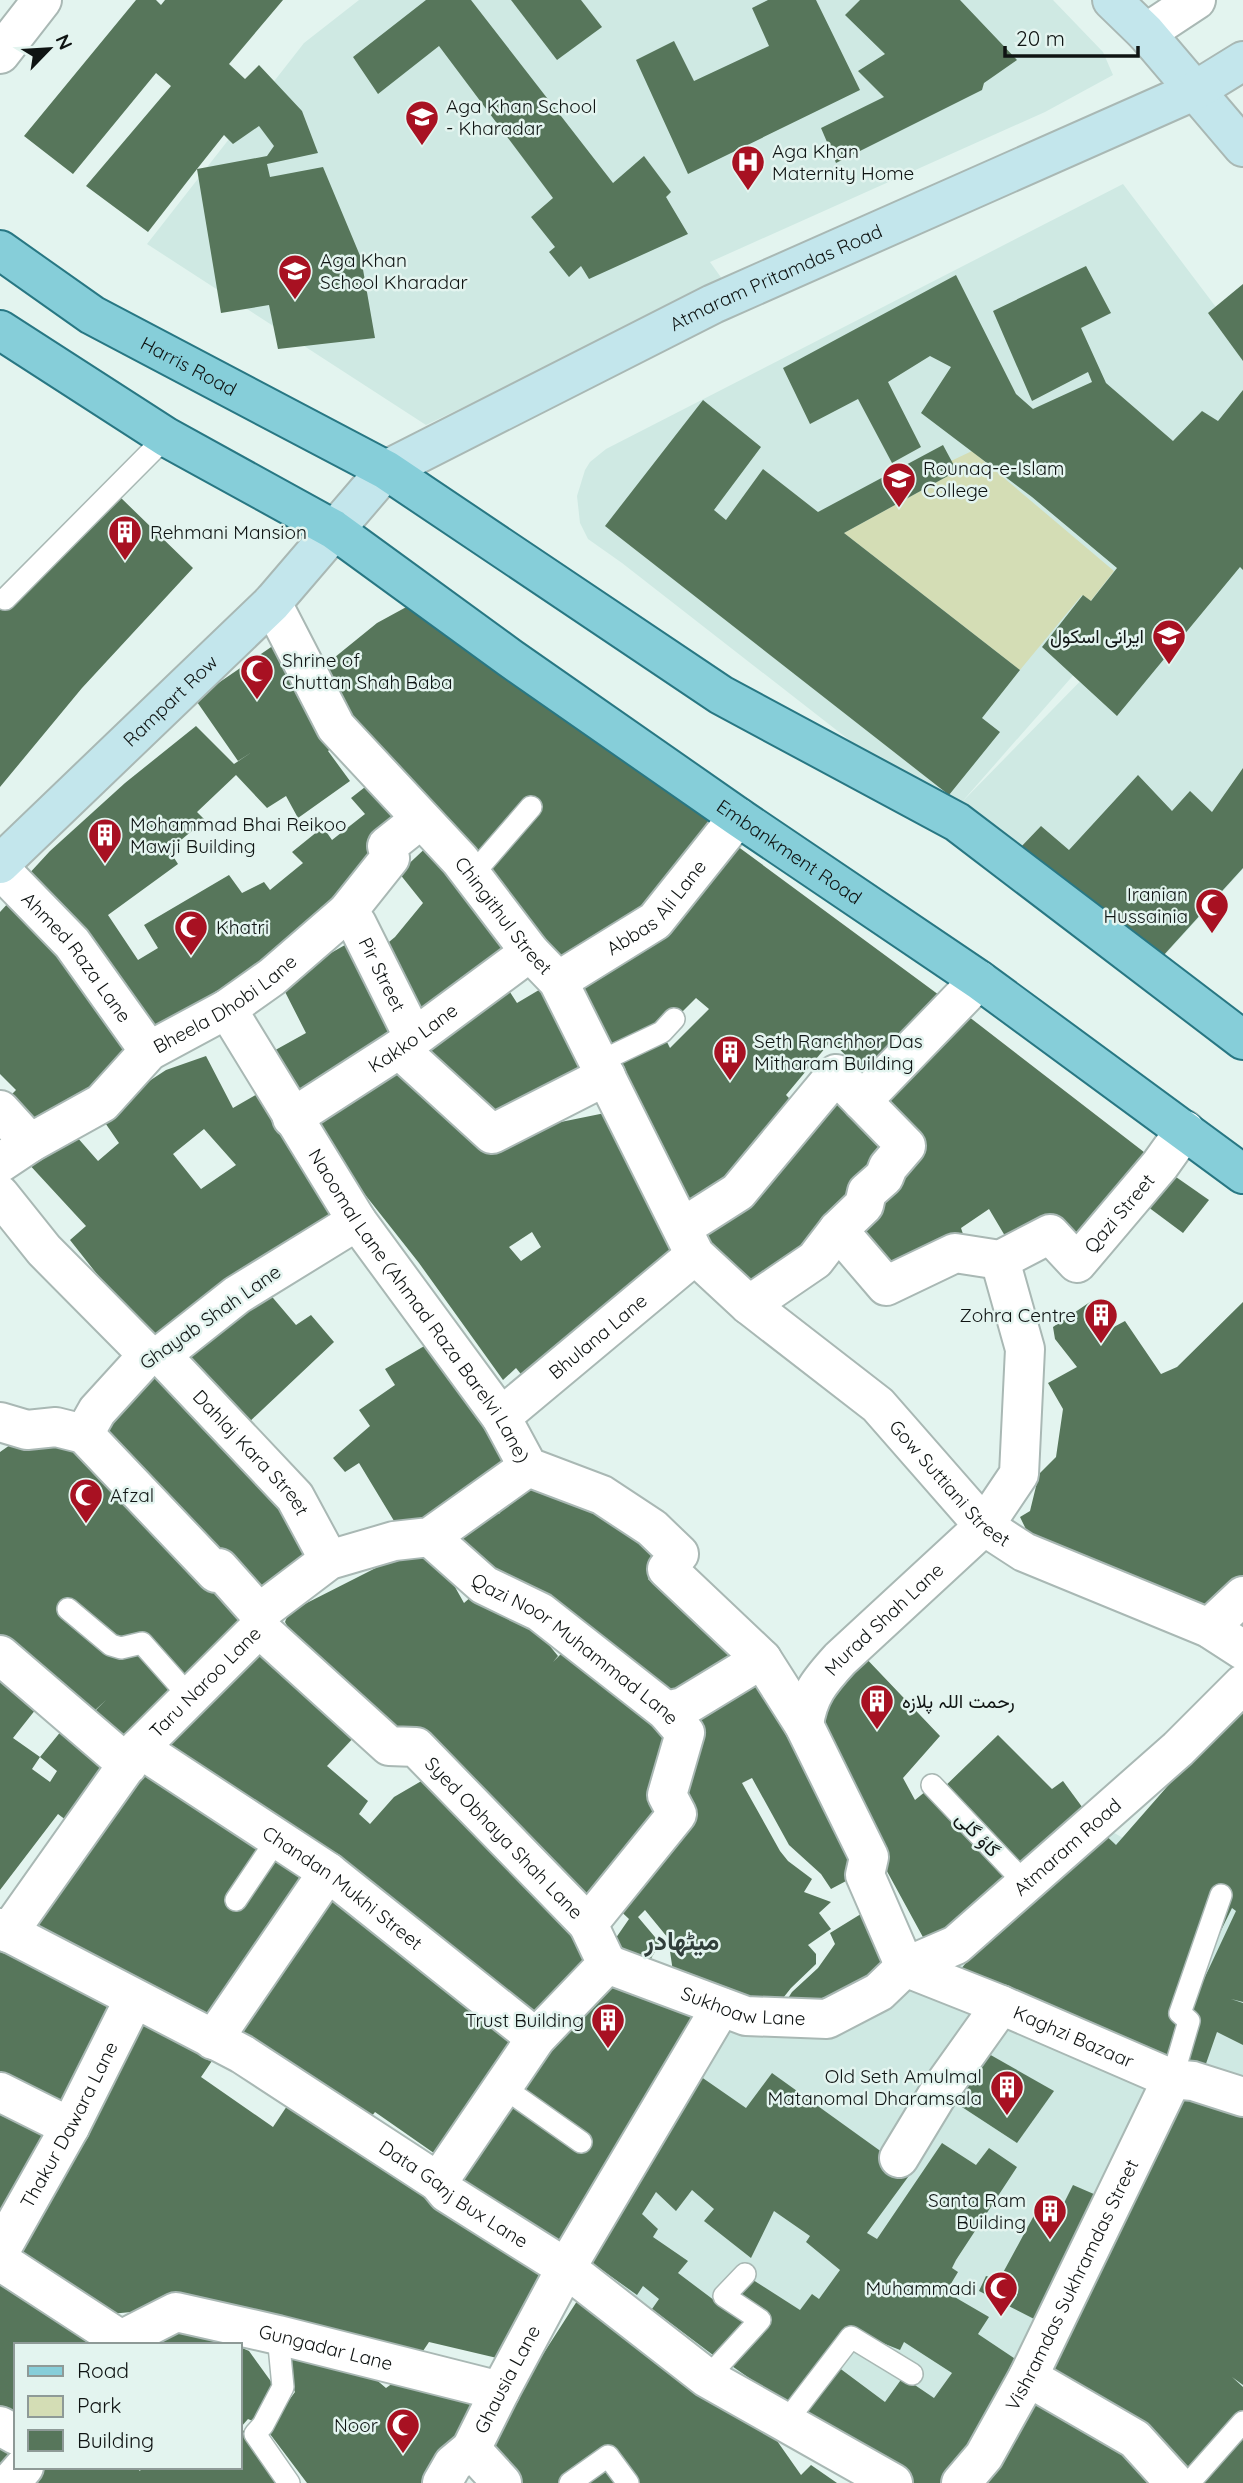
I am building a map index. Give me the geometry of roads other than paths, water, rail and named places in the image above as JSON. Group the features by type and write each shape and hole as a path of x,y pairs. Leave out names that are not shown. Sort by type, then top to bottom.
{"main road":[{"path":"1112,0 1146,33 1243,147"},
{"name":"Atmaram Pritamdas Road","path":"333,529 386,470 713,304 1196,90 1243,61"},
{"name":"Harris Road","path":"0,250 92,315 386,470"},
{"path":"0,330 166,437 333,529"},
{"path":"386,470 721,695 957,822 1243,1040"},
{"name":"Rampart Row","path":"0,866 272,603 333,529"},
{"name":"Embankment Road","path":"333,529 510,658 979,980 1243,1174"}],"street":[{"path":"0,54 42,0"},
{"path":"1146,33 1196,0"},
{"name":"Chingithul Street","path":"272,603 336,727 472,875 530,952 558,981 689,1241"},
{"name":"Abbas Ali Lane","path":"558,981 655,921 738,817"},
{"name":"Bheela Dhobi Lane","path":"15,1153 102,1103 149,1051 227,1009 272,976 347,912 390,858 387,846 421,819"},
{"name":"Ahmed Raza Lane","path":"0,866 72,943 149,1051"},
{"name":"Pir Street","path":"347,912 357,924 406,1043"},
{"name":"Kakko Lane","path":"292,1118 406,1043 530,952"},
{"path":"749,1305 815,1260 838,1230 864,1205 867,1192 884,1177 888,1167 906,1146 862,1101 979,980"},
{"name":"Naoomal Lane (Ahmad Raza Barelvi Lane)","path":"227,1009 357,1221 501,1418 528,1467 602,1495 652,1528 679,1554 667,1569 762,1659"},
{"path":"406,1043 492,1134 603,1069"},
{"name":"Bhulana Lane","path":"501,1418 738,1192 836,1074 862,1101"},
{"path":"0,1110 15,1153"},
{"name":"Qazi Street","path":"1000,1260 1050,1234 1077,1263 1160,1165 1185,1130"},
{"name":"Dahlaj Kara Street","path":"0,1195 44,1250 155,1355 295,1497 329,1560"},
{"name":"Ghayab Shah Lane","path":"84,1434 97,1411 155,1355 237,1295 357,1221"},
{"path":"838,1230 886,1286 955,1253 1000,1260"},
{"name":"Gow Suttiani Street","path":"689,1241 749,1305 878,1405 984,1526 1024,1552 1209,1628 1243,1650"},
{"name":"Murad Shah Lane","path":"804,1726 807,1704 821,1680 840,1659 984,1526 1018,1475 1025,1349 1000,1260"},
{"path":"7,1433 56,1427 84,1434"},
{"name":"Syed Obhaya Shah Lane","path":"84,1434 216,1573 219,1569 259,1620 389,1746 416,1747 588,1924"},
{"name":"Taru Naroo Lane","path":"4,1931 134,1757 259,1620 329,1560 394,1541 430,1537 528,1467"},
{"name":"Qazi Noor Muhammad Lane","path":"430,1537 484,1585 540,1612 666,1711 685,1732 667,1795 677,1814 588,1924"},
{"path":"1209,1628 1243,1596"},
{"name":"Chandan Mukhi Street","path":"0,1655 134,1757 277,1839 328,1872 536,2038"},
{"path":"666,1711 683,1707 762,1659 804,1726 869,1857 865,1875 892,1980"},
{"name":"Atmaram Road","path":"892,1980 956,1945 1024,1882 1178,1749 1243,1684"},
{"path":"213,2040 328,1872"},
{"path":"438,2182 536,2038 607,1964 588,1924"},
{"name":"Data Ganj Bux Lane","path":"4,1931 242,2054 438,2182 447,2193 566,2268 707,2378 893,2483"},
{"name":"Sukhoaw Lane","path":"607,1964 746,2017 827,2019 892,1980"},
{"name":"Kaghzi Bazaar","path":"892,1980 1001,2005 1172,2080 1193,2081 1243,2097"},
{"name":"Thakur Dawara Lane","path":"0,2251 69,2127 134,1999"},
{"path":"899,2158 939,2092 1001,2005"},
{"name":"Ghausia Lane","path":"442,2483 453,2464 471,2449 566,2268 721,2007"},
{"name":"Vishramdas Sukhramdas Street","path":"961,2483 984,2456 1028,2377 1172,2080"},
{"path":"0,2092 69,2127"},
{"path":"0,2261 119,2342"},
{"name":"Gungadar Lane","path":"119,2342 176,2312 500,2391"},
{"path":"1028,2377 1135,2439 1175,2483"},
{"path":"471,2449 502,2483"},
{"path":"10,2483 22,2469"}],"lane":[{"path":"5,599 166,437"},
{"path":"472,875 531,807"},
{"path":"603,1069 662,1032 674,1019"},
{"path":"68,1609 111,1645 121,1648 142,1643 190,1697"},
{"name":"گاؤ گلی","path":"932,1785 1024,1882"},
{"path":"236,1900 277,1839"},
{"path":"1172,2080 1189,2021 1180,2013 1220,1895"},
{"path":"503,2087 581,2142"},
{"path":"707,2378 760,2320 724,2297 745,2274"},
{"path":"278,2335 283,2387 263,2425 255,2434 289,2483"},
{"path":"785,2423 851,2337 912,2374"},
{"path":"1189,2483 1243,2422"},
{"path":"570,2483 608,2456 628,2483"}],"place":[{"name":"Aga Khan School - Kharadar","path":"422,147"},
{"name":"Aga Khan Maternity Home","path":"748,192"},
{"name":"Aga Khan School Kharadar","path":"295,301"},
{"name":"Rounaq-e-Islam College","path":"899,509"},
{"name":"Rehmani Mansion","path":"125,562"},
{"name":"ایرانی اسکول","path":"1169,666"},
{"name":"Shrine of Chuttan Shah Baba","path":"257,701"},
{"name":"Mohammad Bhai Reikoo Mawji Building","path":"105,865"},
{"name":"Iranian Hussainia","path":"1212,935"},
{"name":"Khatri","path":"191,957"},
{"name":"Seth Ranchhor Das Mitharam Building","path":"730,1082"},
{"name":"Zohra Centre","path":"1101,1345"},
{"name":"Afzal","path":"86,1525"},
{"name":"رحمت اللہ پلازہ","path":"877,1731"},
{"name":"Trust Building","path":"608,2050"},
{"name":"Old Seth Amulmal Matanomal Dharamsala","path":"1007,2117"},
{"name":"Santa Ram Building","path":"1050,2241"},
{"name":"Muhammadi","path":"1001,2318"},
{"name":"Noor","path":"403,2455"}],"district":[{"name":"میٹھادر","path":"682,1940"}]}
